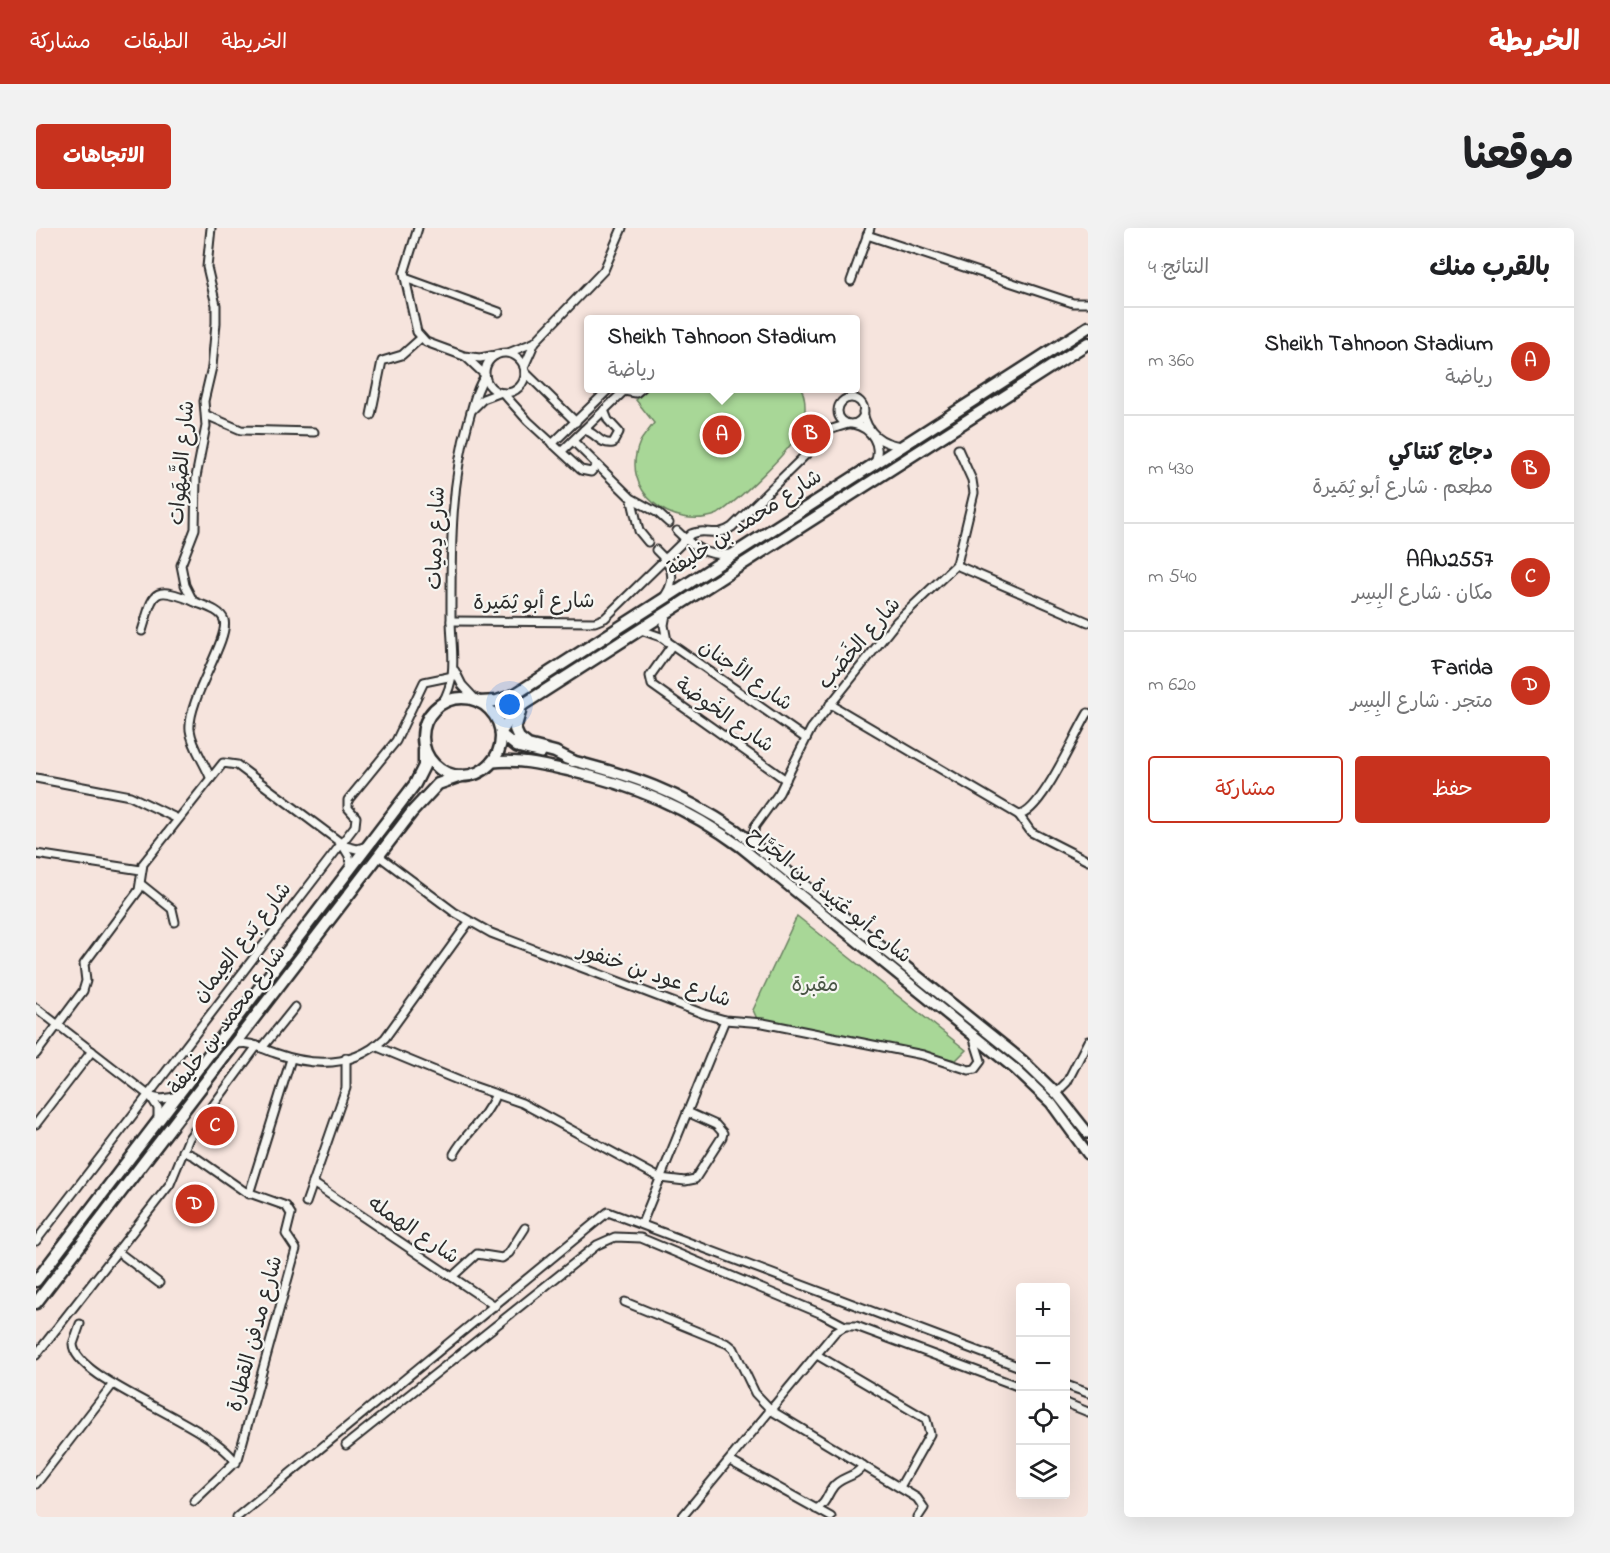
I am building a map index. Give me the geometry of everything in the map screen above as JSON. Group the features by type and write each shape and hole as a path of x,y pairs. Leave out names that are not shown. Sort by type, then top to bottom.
{"highway":[{"name":"شارع محمد بن خليفة","path":"477,701 496,701 514,695 1088,327"},
{"name":"شارع محمد بن خليفة","path":"501,733 513,714 524,704 1088,343"},
{"path":"464,698 477,701 494,714 501,733 498,753 493,762 478,773 461,776 438,769 424,750 422,736 431,711 442,703 464,698"},
{"path":"524,704 515,723 519,738 528,745 555,752 573,761"},
{"name":"شارع محمد بن خليفة","path":"36,1281 421,776 424,766 424,750"},
{"name":"شارع محمد بن خليفة","path":"36,1303 431,789 461,776"}],"main road":[{"name":"شارع أبو عُبَيدة بن الجَرَّاح","path":"501,733 517,747 624,773 659,786 704,809 736,830 1023,1061 1056,1093 1088,1134"},
{"name":"شارع أبو عُبَيدة بن الجَرَّاح","path":"493,762 528,761 613,781 652,795 689,813 741,847 1039,1090 1070,1127 1088,1154"}],"street":[{"name":"شارع الصَّهَوات","path":"193,601 185,585 181,565 195,529 196,477 206,415 204,401 212,367 217,317 207,267 211,228"},
{"path":"418,228 405,263 405,278 417,332 421,338 464,356 480,358 508,353 535,342"},
{"path":"470,413 483,399 519,388 535,342 600,276 612,255 622,228"},
{"path":"851,281 868,231 1073,303 1088,303"},
{"path":"405,278 499,312"},
{"path":"371,416 382,361 402,355 421,338"},
{"path":"508,353 520,360 524,370 576,422"},
{"path":"485,376 487,363 496,355"},
{"path":"464,356 485,376 490,387 502,393 552,444 584,472 594,470 597,465"},
{"name":"شارع دِميات","path":"442,703 453,676 451,621 454,484 470,413 485,376"},
{"path":"552,444 605,393"},
{"path":"562,451 622,393"},
{"path":"686,539 696,532 717,534 732,527 832,429 842,402 850,398 860,402 878,450 874,464"},
{"path":"584,430 591,432 603,442 613,443 619,432 608,420 604,410"},
{"path":"832,429 859,420 863,412"},
{"path":"838,413 849,424 862,427 885,442 902,446"},
{"path":"206,415 241,430 314,432"},
{"path":"573,441 631,498 669,522"},
{"path":"958,449 972,480 974,493 956,565 1088,622"},
{"path":"631,498 641,534 648,542"},
{"path":"637,523 642,514 651,510"},
{"path":"677,531 702,551"},
{"name":"شارع أبو ثِمَيرة","path":"451,621 600,620 686,539"},
{"path":"662,600 672,581 671,561 678,551 690,549 720,555 737,554"},
{"path":"656,550 671,567"},
{"name":"شارع الخَصَب","path":"755,826 786,780 805,738 830,704 901,616 956,565"},
{"path":"142,632 152,600 159,593 168,592 218,612 225,623 224,633 206,671 190,723 194,741 210,777"},
{"name":"شارع الأجنان","path":"666,614 664,625 669,643"},
{"name":"شارع الأجنان","path":"641,630 655,634 669,643 805,738"},
{"name":"شارع الخَوضة","path":"669,643 650,676 652,685 786,780"},
{"name":"شارع دِميات","path":"453,665 462,685 477,701"},
{"name":"شارع بَدع العِيمان","path":"36,1241 150,1096 341,844 357,820 348,808 348,800 396,741 422,684 428,680 442,680 453,676"},
{"path":"830,704 1019,815 1031,832 1088,861"},
{"path":"1019,815 1030,812 1041,798 1088,713"},
{"path":"36,1054 83,991 86,981 83,969 86,960 142,885 141,870 146,859 223,763 232,763 341,844 350,856 351,870"},
{"path":"36,778 130,796 178,819"},
{"path":"736,830 755,826 753,835 755,844"},
{"path":"341,844 357,849 370,845"},
{"path":"36,854 141,870"},
{"name":"شارع عود بن خنفور","path":"379,856 469,922 491,933 574,966 725,1020 763,1023 923,1054 969,1070 975,1069 981,1061 972,1034"},
{"path":"142,885 172,909 175,922"},
{"path":"231,1047 239,1044 260,1047 291,1059 321,1064 346,1058 375,1046 390,1031 469,922"},
{"path":"36,1355 170,1184 179,1167 189,1138 295,1006"},
{"path":"36,1008 150,1096 158,1108 158,1122"},
{"path":"642,1223 725,1020"},
{"path":"249,1025 248,1037 260,1047"},
{"path":"1056,1093 1067,1082 1088,1041"},
{"path":"375,1046 459,1082 522,1103 660,1178 685,1181 695,1179 722,1137 723,1133 716,1125 687,1112"},
{"path":"36,1124 92,1051"},
{"path":"306,1203 346,1088 346,1058"},
{"path":"249,1194 291,1059"},
{"path":"454,1154 463,1138 484,1118 496,1094"},
{"path":"150,1096 167,1099 177,1096"},
{"name":"شارع مدفن القطارة","path":"183,1151 194,1156 249,1194 282,1204 289,1210 286,1234 296,1254 236,1463"},
{"name":"شارع الهمله","path":"313,1183 495,1306"},
{"path":"237,1517 495,1306 603,1214 613,1212 1016,1365"},
{"path":"452,1277 477,1254 502,1258 509,1253 525,1228"},
{"path":"346,1445 597,1245 615,1237 640,1238 822,1314 845,1326 856,1326 1016,1386"},
{"path":"117,1251 159,1283"},
{"path":"625,1302 728,1344 734,1349 759,1399 772,1411 917,1498 924,1508 918,1517"},
{"path":"80,1324 73,1344 75,1354 113,1384 218,1443 236,1463 194,1501"},
{"path":"682,1517 836,1332 845,1326"},
{"path":"817,1355 926,1419 930,1434 900,1487"},
{"path":"36,1484 113,1384"},
{"path":"1070,1387 1088,1394"},
{"path":"1070,1405 1088,1412"},
{"path":"730,1461 831,1517"},
{"path":"816,1509 823,1505 833,1486 858,1474 863,1465"}],"green space":[{"path":"644,393 802,393 805,414 795,439 763,475 738,498 718,514 701,518 684,517 668,512 654,503 643,491 637,476 635,460 640,442 654,423 636,400"},
{"name":"مقبرة","path":"797,916 966,1050 956,1060 758,1021 753,1010"}],"place":[{"name":"دجاج كنتاكي","path":"811,434"},
{"name":"Sheikh Tahnoon Stadium","path":"722,435"},
{"name":"AAN2557","path":"215,1126"},
{"name":"Farida","path":"195,1204"}]}
